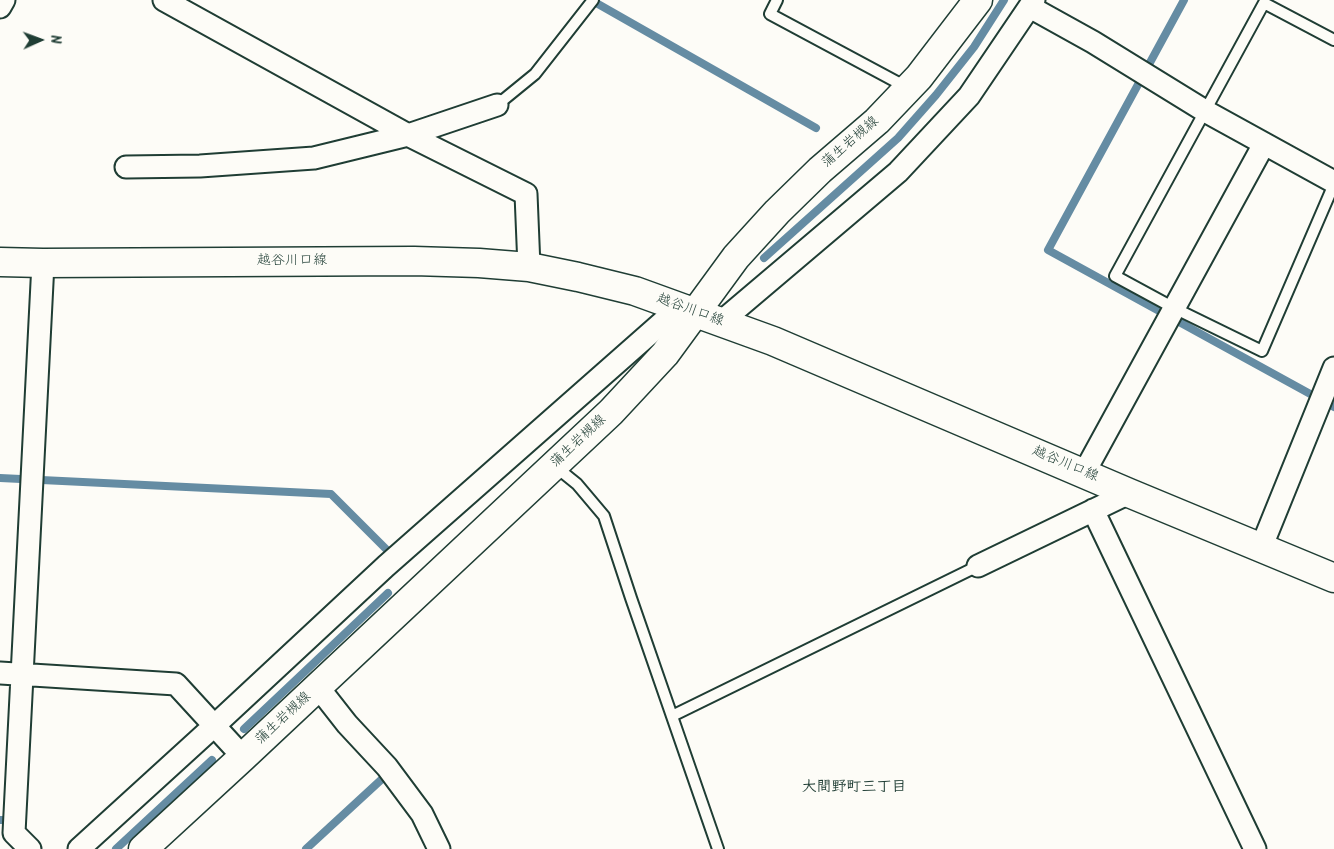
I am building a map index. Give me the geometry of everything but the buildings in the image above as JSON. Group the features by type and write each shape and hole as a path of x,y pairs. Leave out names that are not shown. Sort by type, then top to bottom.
{"main road":[{"name":"蒲生岩槻線","path":"149,847 610,412 665,354 688,309 777,212 820,170 877,120 908,88 978,0"},
{"name":"越谷川口線","path":"0,262 414,261 479,263 529,267 636,290 773,341 1334,578"}],"street":[{"path":"0,7 4,0"},
{"path":"164,0 408,135 526,194 529,267"},
{"path":"721,322 898,172 969,96 1032,4 1205,111 1334,183"},
{"path":"126,167 200,166 314,158 408,135 497,105"},
{"path":"1084,473 1264,144"},
{"path":"30,849 14,833 43,263"},
{"path":"79,849 386,566 688,309"},
{"path":"1260,548 1334,368"},
{"path":"978,566 1129,493"},
{"path":"1093,510 1255,849"},
{"path":"0,673 176,684 244,757"},
{"path":"318,687 347,724 387,767 422,814 440,849"}],"lane":[{"path":"497,105 535,74 593,0"},
{"path":"777,0 770,14 908,88"},
{"path":"1334,40 1264,3 1115,276 1174,308 1262,351 1334,183"},
{"path":"554,466 577,484 604,516 718,849"},
{"path":"672,716 978,566"}],"waterway":[{"path":"591,0 816,128"},
{"path":"764,258 898,138 936,95 974,47 1004,0"},
{"path":"1184,0 1048,250 1334,407"},
{"path":"0,478 331,494 388,551"},
{"path":"244,729 388,593"},
{"path":"116,849 212,760"},
{"path":"306,849 382,779"}],"district":[{"name":"大間野町三丁目","path":"854,788"}]}
